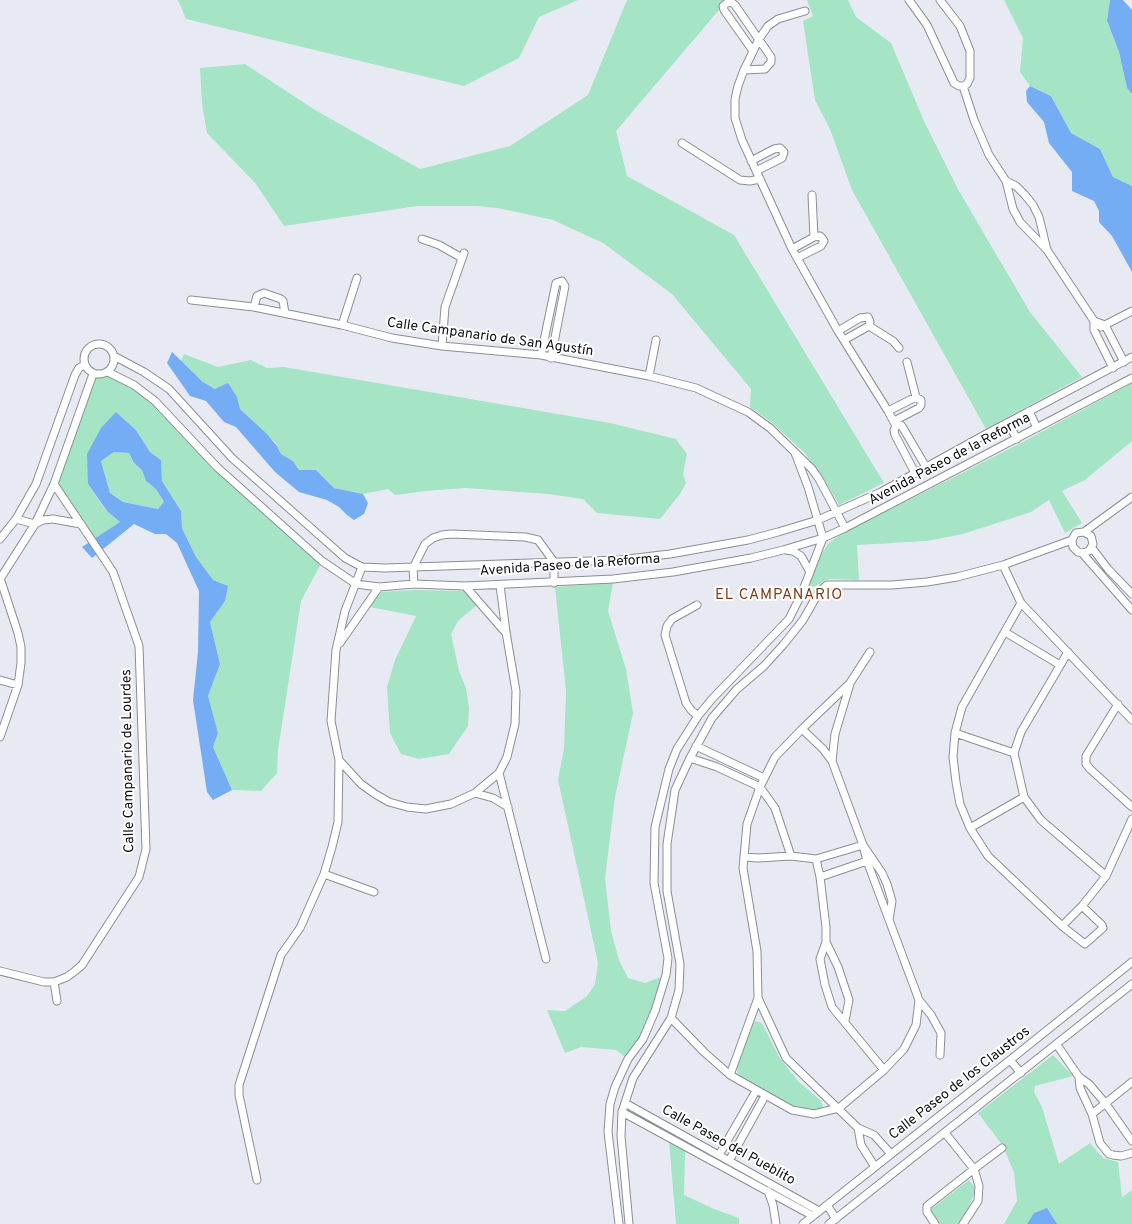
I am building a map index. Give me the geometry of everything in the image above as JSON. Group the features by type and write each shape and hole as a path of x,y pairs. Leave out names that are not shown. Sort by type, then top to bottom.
{"street":[{"path":"909,0 927,25 954,83 963,86 967,84 970,78 970,51 960,26 940,0"},
{"path":"744,70 765,69 771,62 769,53 735,5 731,2 727,3 723,6 724,10 753,51"},
{"path":"804,11 778,19 768,26 759,39 744,70 735,99 735,118 751,161 792,249 838,331 888,411 895,424 894,435 914,473"},
{"path":"963,86 974,120 989,155 1006,181 1013,209 1020,222 1047,250 1094,321 1094,330 1113,368"},
{"path":"682,143 740,180 760,179"},
{"path":"751,161 774,149 780,148 784,152 782,158 756,172"},
{"path":"1006,181 1016,186 1033,205 1039,217 1047,250"},
{"path":"812,195 814,237"},
{"path":"792,249 814,237 820,236 824,241 823,244 797,258"},
{"path":"422,239 463,255 445,307 442,346"},
{"path":"342,324 357,278"},
{"path":"541,355 556,283 562,281 565,286 551,358"},
{"path":"254,307 257,296 264,293 281,299 285,313"},
{"name":"Calle Campanario de San Agustín","path":"191,300 254,307 342,324 392,338 442,346 541,355 649,376 696,388 748,412 770,428 812,468 838,511 845,528"},
{"path":"1094,330 1132,311"},
{"path":"838,331 864,316 868,317 870,320 868,326 844,340"},
{"path":"1094,321 1105,325 1124,362"},
{"path":"868,326 893,341 899,348"},
{"path":"649,376 656,340"},
{"path":"94,344 108,346 114,356 112,368 108,372 98,375 93,374 84,365 84,353 94,344"},
{"name":"Avenida Paseo de la Reforma","path":"114,356 144,372 168,389 232,458 345,558 362,567 413,568 619,560 670,554 748,540 818,520 881,492 1029,411 1132,358"},
{"path":"895,424 921,405 921,400 916,397 907,362"},
{"path":"0,539 16,519 36,484 76,372 84,365"},
{"name":"Avenida Paseo de la Reforma","path":"108,372 155,400 217,467 322,561 356,584 379,587 414,584 500,585 613,579 673,572 751,558 783,550 822,538 845,528 1132,378"},
{"path":"0,737 18,685 21,647 0,578 36,524 54,484 93,374"},
{"path":"888,411 916,397"},
{"path":"1029,411 1037,428"},
{"path":"1008,423 1017,439"},
{"path":"895,424 901,425 926,467"},
{"name":"Calle Campanario de San Agustín","path":"795,453 818,520 822,538"},
{"name":"Calle Campanario de Lourdes","path":"54,484 113,572 139,646 146,849 139,877 82,965 67,977 54,982"},
{"path":"1132,497 1084,532 1076,533 1072,540 1072,547 1082,553 1132,610"},
{"path":"16,519 36,524 43,520 53,519 81,524"},
{"path":"1084,532 1093,539 1092,548 1108,569 1132,594"},
{"path":"414,584 413,568 425,544 442,534 525,537 538,540 554,562 554,582"},
{"path":"618,1224 608,1132 610,1104 615,1087 628,1059 643,1039 664,986 668,958 654,883 656,827 669,769 677,749 698,716 728,680 789,619 801,595 822,538"},
{"path":"629,1224 621,1136 622,1112 633,1078 671,1018 679,990 680,964 667,891 667,844 675,790 712,718 737,690 764,666 784,644 803,620 814,599 824,587 833,584 859,586 927,582 957,577 1003,565 1072,540"},
{"path":"1082,553 1086,553 1092,548"},
{"path":"783,550 793,551 801,556 810,572"},
{"path":"1003,565 1021,603 1132,720"},
{"path":"258,1180 238,1096 239,1085 281,955 300,928 324,874 338,822 339,760 331,721 336,650 345,611 362,567"},
{"path":"339,760 374,794 389,802 407,807 426,809 451,804 475,793 499,772 512,741 515,724 516,691 500,585"},
{"path":"465,586 506,632"},
{"path":"336,650 379,587"},
{"path":"1021,603 962,707 955,733 953,757 960,804 970,828 988,856 1062,926 1085,944 1103,928 1082,906"},
{"path":"697,605 672,619 667,626 665,635 686,703 698,716"},
{"path":"1005,632 1060,665"},
{"path":"730,1075 758,998 757,951 743,868 748,824 760,787 775,757 850,683 870,652"},
{"path":"1068,652 1021,732 1014,753 1024,797 1041,820 1106,876"},
{"path":"0,680 18,685"},
{"path":"832,760 835,734 850,683"},
{"path":"1118,704 1086,756 1086,764 1132,807"},
{"path":"802,729 832,760 870,860 889,921 919,1000 931,1015 941,1033 940,1055"},
{"path":"955,733 1014,753"},
{"path":"696,746 764,778"},
{"path":"690,758 717,767 760,787 774,808 791,856"},
{"path":"499,772 546,959"},
{"path":"475,793 493,798 508,807"},
{"path":"970,828 1024,797"},
{"path":"1062,926 1082,906 1106,876 1132,819"},
{"path":"744,857 791,856 816,859 863,845"},
{"path":"816,859 820,877 826,942 838,968 849,1000 845,1021"},
{"path":"820,877 870,860"},
{"path":"870,860 882,873 892,901 889,921"},
{"path":"324,874 374,892"},
{"path":"826,942 820,959 832,1007 884,1070"},
{"name":"Calle Paseo de los Claustros","path":"803,1224 1132,962"},
{"path":"0,971 44,982 54,982 57,1000"},
{"name":"Calle Paseo de los Claustros","path":"829,1224 1132,984"},
{"path":"758,998 786,1058 858,1128 874,1135 891,1154"},
{"path":"671,1018 704,1052 730,1075 765,1096 799,1112 814,1114 839,1108 884,1070 904,1050 916,1025 919,1000"},
{"path":"1057,1045 1079,1077 1089,1084 1106,1104 1132,1141"},
{"path":"1010,1060 1021,1073"},
{"path":"1079,1077 1080,1088 1092,1114 1098,1139 1109,1154 1118,1156 1132,1153"},
{"path":"1092,1114 1132,1082"},
{"path":"719,1155 756,1091"},
{"path":"729,1161 765,1096"},
{"name":"Calle Paseo del Pueblito","path":"625,1103 700,1149 816,1213"},
{"name":"Calle Paseo del Pueblito","path":"622,1112 700,1149 719,1155 768,1191 816,1213"},
{"path":"858,1128 861,1145 875,1167"},
{"path":"945,1132 974,1169 979,1186 978,1201 963,1224"},
{"path":"935,1224 927,1212 927,1206 1002,1148"},
{"path":"768,1191 773,1205 776,1224"},
{"path":"827,1205 836,1219"}],"green space":[{"path":"178,0 578,0 539,17 519,58 464,86 186,19"},
{"path":"627,0 727,0 616,131 627,176 734,235 884,483 839,505 824,479 804,452 771,422 750,407 751,389 672,294 603,243 553,220 498,208 476,206 417,206 284,226 256,184 207,133 202,104 200,68 245,64 315,110 420,169 510,146 588,95"},
{"path":"807,0 848,0 856,17 891,43 924,121 959,191 1030,312 1082,377 986,429 852,190 830,129 815,100 803,21 813,16"},
{"path":"1004,0 1110,0 1107,22 1119,52 1127,88 1132,94 1132,186 1113,177 1100,149 1071,133 1051,96 1030,86 1020,72 1023,38"},
{"path":"184,354 218,367 251,360 267,368 284,367 610,423 676,439 687,454 683,474 686,483 680,494 660,519 597,513 583,499 548,494 466,488 395,495 388,489 363,494 334,488 316,470 299,470 293,461 281,454 276,443 240,409 237,397 215,389 203,382 181,361"},
{"path":"108,372 156,403 176,426 322,562 301,601 278,750 277,773 261,791 232,790 213,747 218,733 208,696 220,664 210,622 225,601 196,557 182,528 181,511 162,481 161,460 150,452 136,430 116,412 88,484 104,508 120,522 92,541 55,484 94,374"},
{"path":"1132,383 1132,441 1085,480 1062,491 1082,523 1065,533 1049,500 1031,512 963,534 927,541 857,545 859,580 830,579 814,587 809,585 818,560 828,544 838,536 1019,444"},
{"path":"114,452 129,453 134,463 142,470 146,481 156,489 164,502 158,509 123,502 110,493 101,461"},
{"path":"613,583 608,611 626,669 633,713 615,797 605,878 611,931 619,960 628,978 645,983 666,975 655,1011 628,1059 616,1050 581,1047 565,1053 547,1010 565,1011 587,996 595,984 598,963 558,780 564,749 566,691 555,587"},
{"path":"415,590 464,591 477,605 458,621 451,634 459,671 466,688 469,708 468,726 449,754 419,759 401,754 390,733 387,687 395,660 416,616 370,607 381,592"},
{"path":"755,1021 762,1023 779,1057 798,1081 821,1101 822,1108 808,1110 794,1107 739,1076 736,1067"},
{"path":"1053,1055 1073,1076 1035,1086 1034,1092 1042,1107 1059,1164 1090,1143 1103,1158 1118,1162 1122,1197 1132,1190 1132,1224 1004,1224 1017,1201 1014,1173 1003,1146 978,1113"},
{"path":"669,1141 685,1150 684,1195 739,1218 739,1224 676,1224"},
{"path":"969,1180 976,1189 964,1219 959,1224 939,1224 930,1210"}],"water":[{"path":"1110,0 1123,0 1132,10 1132,94 1127,88 1119,52 1107,21"},
{"path":"1030,86 1051,96 1071,133 1100,149 1113,177 1132,186 1132,272 1112,236 1099,222 1099,211 1094,201 1072,191 1072,172 1049,143 1044,122 1027,102 1026,91"},
{"path":"172,352 203,382 215,389 228,383 237,397 240,409 267,434 281,454 293,461 299,470 316,470 334,488 363,494 368,503 364,514 354,520 339,507 327,500 299,492 275,472 236,427 224,422 206,401 190,396 167,363"},
{"path":"116,412 136,430 150,452 161,460 162,481 181,511 182,528 196,557 213,580 228,586 225,601 210,622 220,664 208,696 218,733 213,747 232,790 213,800 207,792 193,700 198,652 199,591 177,543 166,534 155,534 134,524 92,558 82,547 120,522 107,511 88,484 87,454 101,428","holes":["114,452 129,453 134,463 142,470 146,481 156,489 164,502 158,509 123,502 110,493 101,461"]},
{"path":"1047,1208 1057,1224 1027,1224 1034,1213"}],"district":[{"name":"EL CAMPANARIO","path":"779,596"}]}
